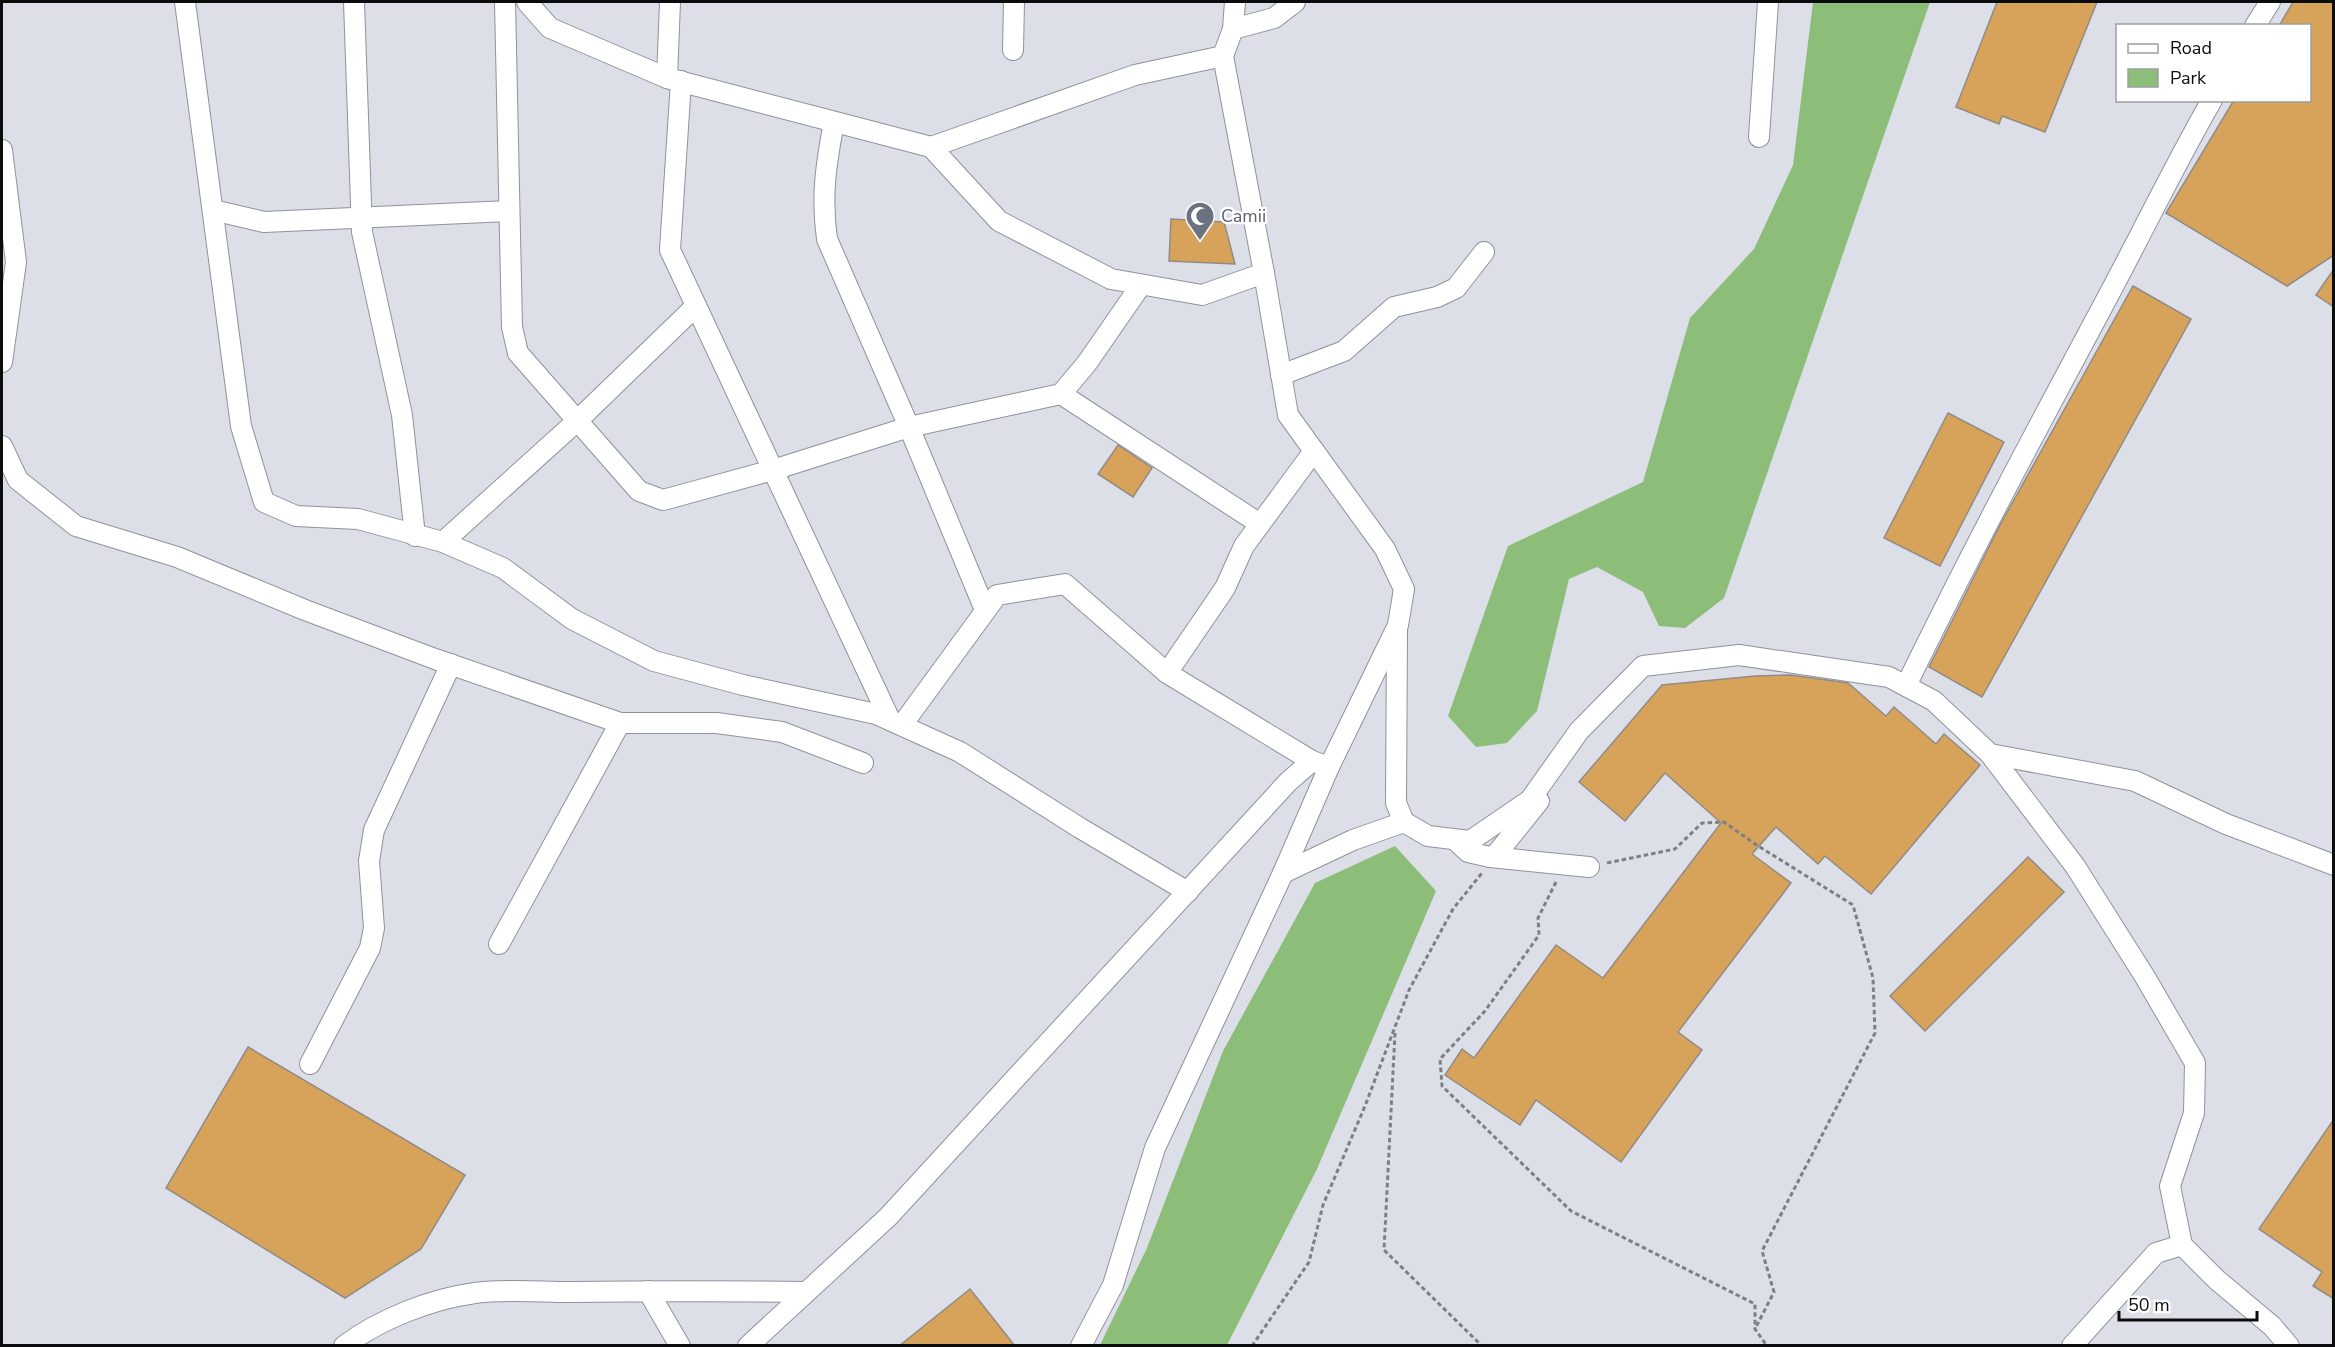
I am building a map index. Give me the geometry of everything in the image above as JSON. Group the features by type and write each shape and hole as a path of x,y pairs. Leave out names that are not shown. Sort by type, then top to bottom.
{"street":[{"path":"185,2 241,426 264,502 296,516 358,519 442,542 503,568 572,619 654,661 743,685 876,714 960,752 1080,828 1188,892"},
{"path":"354,2 362,232 402,415 415,536"},
{"path":"505,2 512,327 518,353 639,492 663,500 773,470 909,427 1061,394 1087,363 1141,285"},
{"path":"526,2 550,28 674,80 931,147 999,221 1111,279 1202,295 1264,273"},
{"path":"670,2 674,80 669,250 896,723"},
{"path":"1013,50 1014,2"},
{"path":"1235,2 1233,29 1223,56 1288,415 1385,549 1404,589 1398,625 1396,803 1404,822 1428,836 1470,841 1530,800 1579,731 1643,666 1739,655 1889,677 1934,701 1990,754 2075,866 2145,977 2195,1063 2194,1113 2170,1186 2182,1245 2217,1280 2272,1326 2289,1346"},
{"path":"1233,29 1274,18 1295,2"},
{"path":"1759,137 1768,2"},
{"path":"2256,24 2270,2"},
{"path":"931,147 1135,75 1223,56"},
{"path":"1906,686 1967,562 2134,247 2173,168 2211,102"},
{"path":"834,122 824,176 823,210 827,239 985,610"},
{"path":"2,150 16,262 2,362"},
{"path":"213,210 264,222 509,211"},
{"path":"1281,375 1344,351 1394,307 1437,297 1456,288 1484,252"},
{"path":"442,542 577,421 696,306"},
{"path":"1061,394 1260,524"},
{"path":"2,446 18,480 76,526 177,557 305,610 443,662 620,723 717,723 782,732 863,763"},
{"path":"1167,673 1226,588 1244,546 1314,450"},
{"path":"896,723 997,595 1065,584 1167,673 1321,764"},
{"path":"1081,1346 1113,1284 1155,1148 1282,873 1321,764 1398,625"},
{"path":"310,1064 370,948 374,928 369,861 374,830 443,662"},
{"path":"499,944 620,723"},
{"path":"1494,857 1559,777 1579,731"},
{"path":"1990,754 2135,781 2226,824 2334,865"},
{"path":"748,1346 888,1217 1288,782 1321,764"},
{"path":"1282,873 1353,840 1404,822"},
{"path":"1455,840 1468,852 1589,867"},
{"path":"2072,1346 2156,1253 2182,1245"},
{"path":"648,1291 680,1346"},
{"path":"344,1346 376,1326 403,1314 430,1304 476,1293 805,1292"}],"path":[{"path":"1589,867 1675,849 1702,824 1725,822 1755,844 1853,905 1873,978 1875,1033 1762,1251 1774,1292 1755,1329"},
{"path":"1252,1346 1309,1262 1323,1205 1365,1106 1409,990 1453,909 1494,857"},
{"path":"1565,864 1538,918 1539,935 1485,1011 1440,1059 1442,1086 1571,1211 1755,1304 1755,1329 1767,1346"},
{"path":"1395,1028 1384,1250 1482,1346"}],"green space":[{"path":"1813,2 1930,2 1724,598 1685,628 1659,626 1643,592 1597,567 1569,579 1537,711 1507,743 1476,747 1448,716 1508,546 1643,482 1690,318 1754,249 1793,165"},
{"path":"1395,846 1436,891 1317,1169 1227,1345 1100,1345 1147,1248 1223,1051 1315,883"}],"building":[{"path":"1997,2 2097,2 2045,132 2002,116 1999,124 1956,107"},
{"path":"2293,2 2334,2 2334,255 2287,286 2166,213 2233,102 2311,102 2311,24 2280,24"},
{"name":"Camii","path":"1171,219 1224,222 1235,264 1169,261"},
{"path":"2334,269 2334,307 2316,295"},
{"path":"2133,286 2191,319 1982,697 1929,667 2000,525"},
{"path":"1948,413 2004,442 1940,566 1884,538"},
{"path":"1118,445 1152,468 1133,497 1098,474"},
{"path":"1791,675 1848,683 1886,716 1894,707 1936,744 1944,734 1980,765 1871,894 1825,856 1818,864 1776,827 1752,854 1791,883 1678,1032 1702,1050 1621,1162 1536,1100 1520,1125 1445,1075 1462,1049 1474,1058 1556,945 1603,978 1721,823 1665,773 1625,821 1579,782 1662,685"},
{"path":"2028,857 2064,892 1925,1031 1890,996"},
{"path":"248,1047 465,1175 421,1249 345,1298 166,1188"},
{"path":"2334,1119 2334,1299 2313,1286 2322,1272 2259,1229"},
{"path":"970,1289 1015,1346 899,1346"}],"place":[{"name":"Camii","path":"1200,242"}]}
